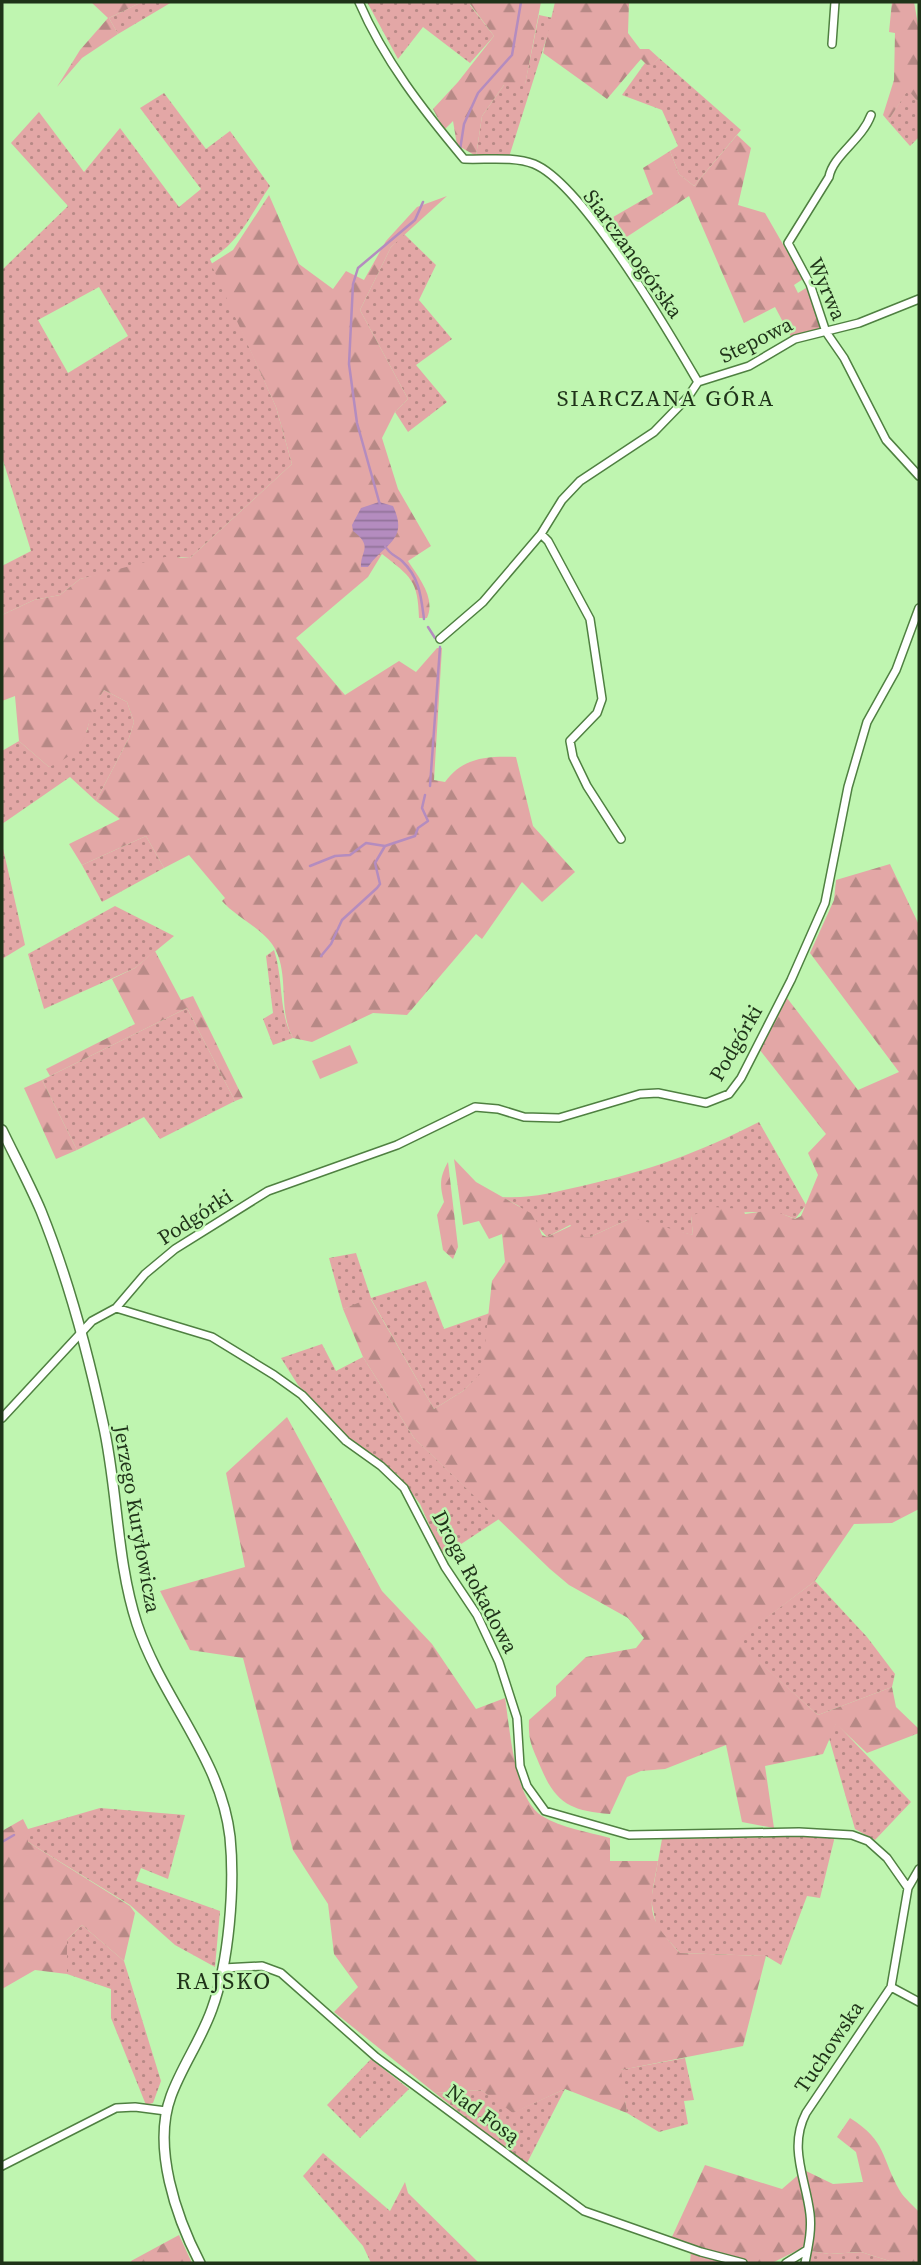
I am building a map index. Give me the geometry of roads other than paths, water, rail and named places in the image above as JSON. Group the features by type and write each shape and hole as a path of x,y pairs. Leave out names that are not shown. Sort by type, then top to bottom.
{"street":[{"name":"Siarczanogórska","path":"359,2 390,60 429,117 464,159 534,164 547,171 587,214 655,307 698,382"},
{"path":"832,44 835,2"},
{"name":"Wyrwa","path":"871,115 856,142 831,167 829,177 788,243 810,284 826,332 844,358 886,440 919,476"},
{"name":"Stepowa","path":"698,382 749,366 795,339 826,332 919,299"},
{"path":"440,639 483,602 541,534 562,500 580,481 654,432 688,397 698,382"},
{"path":"541,534 548,541 590,619 602,699 597,713 570,741 573,757 621,839"},
{"name":"Podgórki","path":"2,1418 79,1334 92,1321 116,1308 145,1274 175,1249 268,1191 397,1145 475,1107 498,1109 524,1117 559,1118 640,1094 658,1093 706,1103 729,1094 741,1078 791,980 825,903 848,788 867,722 896,670 919,608"},
{"name":"Jerzego Kuryłowicza","path":"2,1130 40,1210 79,1334 103,1423 135,1618 152,1659 213,1774 227,1815 231,1867 223,1968 213,2008 172,2091 166,2111 164,2144 172,2183 200,2263"},
{"name":"Droga Rokadowa","path":"116,1308 212,1337 274,1375 302,1395 346,1441 381,1466 404,1488 445,1567 477,1615 499,1662 517,1718 520,1766 527,1786 545,1811 629,1835 799,1832 852,1835 868,1841 887,1858 908,1888"},
{"name":"Tuchowska","path":"807,2250 810,2215 799,2164 799,2128 806,2113 891,1987 908,1888 919,1869"},
{"name":"Nad Fosą","path":"223,1968 262,1966 281,1973 376,2057 584,2211 691,2249 743,2263"},
{"path":"891,1987 919,2002"},
{"path":"2,2166 116,2108 166,2111"},
{"path":"786,2263 807,2250"},
{"path":"805,2263 807,2250"}],"waterway":[{"path":"460,150 464,124 478,93 512,55 521,2"},
{"path":"380,505 357,423 349,364 353,284 358,268 415,220 423,202"},
{"path":"385,546 413,574 419,588 424,619"},
{"path":"428,627 435,638"},
{"path":"430,786 440,647"},
{"path":"310,866 335,856 350,855 366,843 385,846 415,836 418,828 428,821 422,808 425,795"},
{"path":"321,956 331,944 342,920 380,884 375,863 385,846"},
{"path":"2,1842 14,1835"}],"district":[{"name":"SIARCZANA GÓRA","path":"666,398"},
{"name":"RAJSKO","path":"224,1981"}]}
